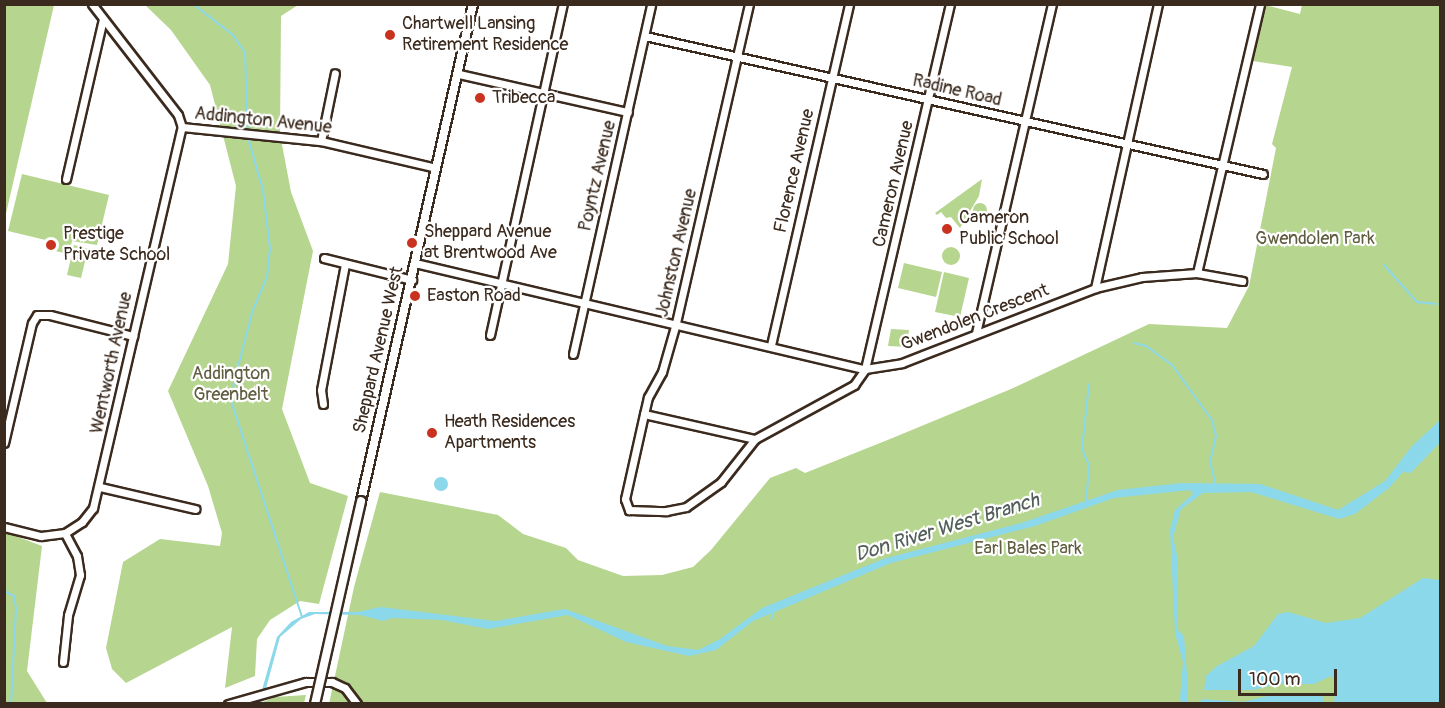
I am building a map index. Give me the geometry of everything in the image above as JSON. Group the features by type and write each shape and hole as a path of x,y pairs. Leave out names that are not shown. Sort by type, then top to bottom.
{"main road":[{"name":"Sheppard Avenue West","path":"315,704 459,74 471,5"}],"street":[{"name":"Addington Avenue","path":"92,4 178,115 182,127 321,141 436,168"},
{"path":"490,335 563,4"},
{"name":"Poyntz Avenue","path":"573,354 651,4"},
{"name":"Johnston Avenue","path":"749,4 676,323 662,372 648,397 624,506 629,510 666,511 686,507 721,482 755,439"},
{"name":"Florence Avenue","path":"771,345 849,4"},
{"name":"Cameron Avenue","path":"865,369 950,4"},
{"path":"976,333 1052,4"},
{"path":"1095,288 1158,4"},
{"path":"1197,273 1260,4"},
{"path":"66,178 103,19"},
{"name":"Radine Road","path":"645,36 1263,174"},
{"path":"321,141 335,73"},
{"path":"459,74 628,112"},
{"name":"Wentworth Avenue","path":"65,533 93,508 100,487 132,336 182,127"},
{"path":"324,258 412,279"},
{"path":"416,263 585,301 865,369 854,385 755,439 644,414"},
{"path":"322,404 321,390 345,264"},
{"name":"Gwendolen Crescent","path":"865,369 902,363 1095,288 1142,277 1197,273 1242,280"},
{"path":"4,444 32,323 38,315 50,315 132,336"},
{"path":"100,487 195,509"},
{"path":"4,527 41,536 65,533 77,556 80,575 68,615 63,662"},
{"path":"228,704 306,682 332,682 345,688 357,704"}],"green space":[{"path":"4,5 54,5 5,218"},
{"name":"Addington Greenbelt","path":"145,5 298,5 281,16 280,134 291,192 313,251 282,409 310,483 348,496 319,604 300,601 270,620 257,639 255,676 225,688 232,627 126,683 112,669 106,648 123,562 160,539 220,546 222,533 208,486 168,391 228,264 236,186 210,85 171,30"},
{"name":"Earl Bales Park","path":"1265,5 1300,14 1302,5 1440,5 1440,703 329,704 354,587 380,492 498,515 523,534 566,548 578,560 623,576 662,575 693,567 711,550 770,478 796,468 805,473 890,439 1011,389 1149,324 1227,328 1249,286 1276,148 1272,144 1292,67 1253,61"},
{"path":"22,174 109,195 97,245 72,241 69,254 55,251 54,242 8,231"},
{"path":"982,179 979,196 960,228 951,217 946,218 941,212 937,215 935,213"},
{"path":"977,203 983,203 987,210 983,217 977,217 973,213 973,207"},
{"path":"74,245 88,249 81,278 67,275"},
{"path":"951,247 958,249 960,256 958,263 951,265 944,263 942,256 944,249"},
{"path":"904,263 942,272 936,297 898,288"},
{"path":"944,272 969,278 960,317 935,312"},
{"path":"891,329 909,330 907,347 888,346"},
{"path":"5,532 42,546 27,671 47,703 5,703"},
{"path":"306,695 304,703 258,704 275,697"}],"water":[{"path":"1440,420 1440,436 1434,445 1419,454 1389,488 1355,514 1339,519 1251,492 1203,493 1181,509 1173,537 1177,556 1178,630 1184,636 1187,703 1181,703 1180,698 1183,662 1175,633 1170,530 1175,510 1193,494 1190,490 1114,498 1035,526 891,563 753,621 716,650 689,656 626,642 568,615 488,629 442,620 392,618 383,621 360,615 315,614 301,619 280,637 262,703 258,704 277,637 291,622 309,612 357,612 381,607 495,621 565,609 667,646 698,650 720,639 762,608 883,559 1021,523 1118,490 1182,483 1260,484 1338,510 1385,481 1412,446"},
{"path":"441,477 446,479 448,484 446,489 441,491 436,489 434,484 436,479"},
{"path":"1423,578 1440,580 1440,703 1334,703 1336,682 1331,676 1314,684 1279,684 1253,690 1204,690 1206,676 1217,666 1254,646 1278,614 1288,612 1326,623 1360,618"},
{"path":"1280,693 1315,693 1322,695 1324,703 1199,703 1202,699 1242,702"}],"waterway":[{"path":"193,4 233,35 245,53 248,138 263,190 270,249 267,277 252,313 234,382 232,404 302,617"},
{"path":"1384,265 1417,302 1437,304"},
{"path":"1134,343 1146,346 1172,365 1212,420 1216,436 1210,461 1215,483"},
{"path":"1086,502 1089,465 1082,449 1089,384"},
{"name":"Don River West Branch","path":"1408,467 1440,434"},
{"path":"6,592 14,596 16,609 11,704"},
{"path":"771,619 774,611"}],"place":[{"name":"Chartwell Lansing Retirement Residence","path":"390,35"},
{"name":"Tribecca","path":"480,98"},
{"name":"Cameron Public School","path":"947,229"},
{"name":"Sheppard Avenue at Brentwood Ave","path":"412,243"},
{"name":"Prestige Private School","path":"51,245"},
{"name":"Easton Road","path":"415,296"},
{"name":"Heath Residences Apartments","path":"432,433"}],"park label":[{"name":"Gwendolen Park","path":"1315,239"}]}
